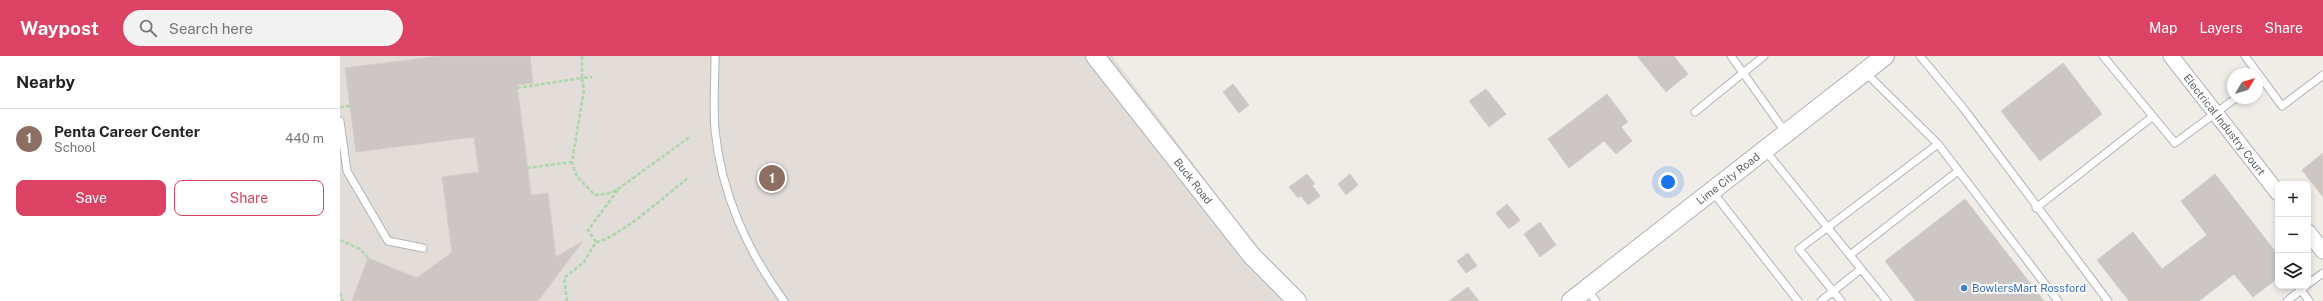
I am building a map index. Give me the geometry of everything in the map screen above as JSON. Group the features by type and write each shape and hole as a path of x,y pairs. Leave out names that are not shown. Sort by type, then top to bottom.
{"street":[{"name":"Buck Road","path":"1096,56 1252,256 1297,301"},
{"name":"Lime City Road","path":"1570,301 1591,295 1711,191 1884,56"},
{"name":"Electrical Industry Court","path":"2171,56 2275,189"},
{"path":"2311,236 2323,251"}],"lane":[{"path":"715,56 715,130 722,170 728,193 741,229 765,274 784,301"},
{"path":"1731,56 1744,72 1786,133"},
{"path":"1695,112 1764,56"},
{"path":"1920,56 1964,109 2036,208 2108,301"},
{"path":"2103,56 2152,117 2176,144 2228,104"},
{"path":"2245,56 2252,68"},
{"path":"1864,72 1938,144 2058,301"},
{"path":"2263,85 2282,106 2323,75"},
{"path":"2036,208 2152,117"},
{"path":"340,120 347,171 388,241 423,248"},
{"path":"1840,301 1799,249 1827,226 1938,144"},
{"path":"1765,150 1887,301"},
{"path":"1850,255 1958,171"},
{"path":"1711,191 1798,301"},
{"path":"1821,301 1861,269"},
{"path":"2311,282 2323,273"},
{"path":"2287,301 2302,289"},
{"path":"2306,289 2310,301"}],"path":[{"path":"582,56 582,78 584,90 572,162 577,177 595,194 611,193 618,190 691,136"},
{"path":"517,88 592,77"},
{"path":"340,108 350,106"},
{"path":"527,168 572,162"},
{"path":"567,301 564,278 584,262 596,242 602,241 617,232 689,177"},
{"path":"596,242 588,230 618,190"},
{"path":"340,240 360,249 368,258"},
{"path":"340,293 343,301"}],"shaded area":[{"path":"340,56 1112,56 1297,301 340,301"}],"building":[{"path":"441,56 530,56 533,83 517,85 531,195 548,193 556,257 583,241 538,301 352,301 368,258 417,278 452,252 442,177 479,172 474,137 356,152 345,68"},
{"path":"1637,56 1674,56 1688,74 1666,92"},
{"path":"2063,63 2102,114 2040,161 2001,111"},
{"path":"1233,84 1249,105 1239,113 1223,92"},
{"path":"1486,89 1506,114 1489,127 1469,101"},
{"path":"1607,94 1628,122 1621,127 1632,141 1616,154 1604,141 1569,168 1548,139"},
{"path":"2323,153 2323,197 2311,181 2302,170"},
{"path":"1307,174 1315,184 1312,185 1320,196 1308,205 1301,196 1298,198 1289,187"},
{"path":"1350,174 1358,185 1346,195 1338,184"},
{"path":"2215,174 2275,251 2275,280 2253,297 2234,274 2199,301 2129,301 2097,260 2133,232 2162,269 2207,235 2181,201"},
{"path":"1965,199 2044,301 1916,301 1885,261"},
{"path":"1507,204 1520,220 1509,229 1496,213"},
{"path":"1540,222 1556,245 1540,257 1524,234"},
{"path":"1468,253 1477,266 1466,273 1457,261"},
{"path":"1468,287 1479,301 1449,301"}],"place":[{"name":"Penta Career Center","path":"772,178"},
{"name":"BowlersMart Rossford","path":"1964,288"}]}
